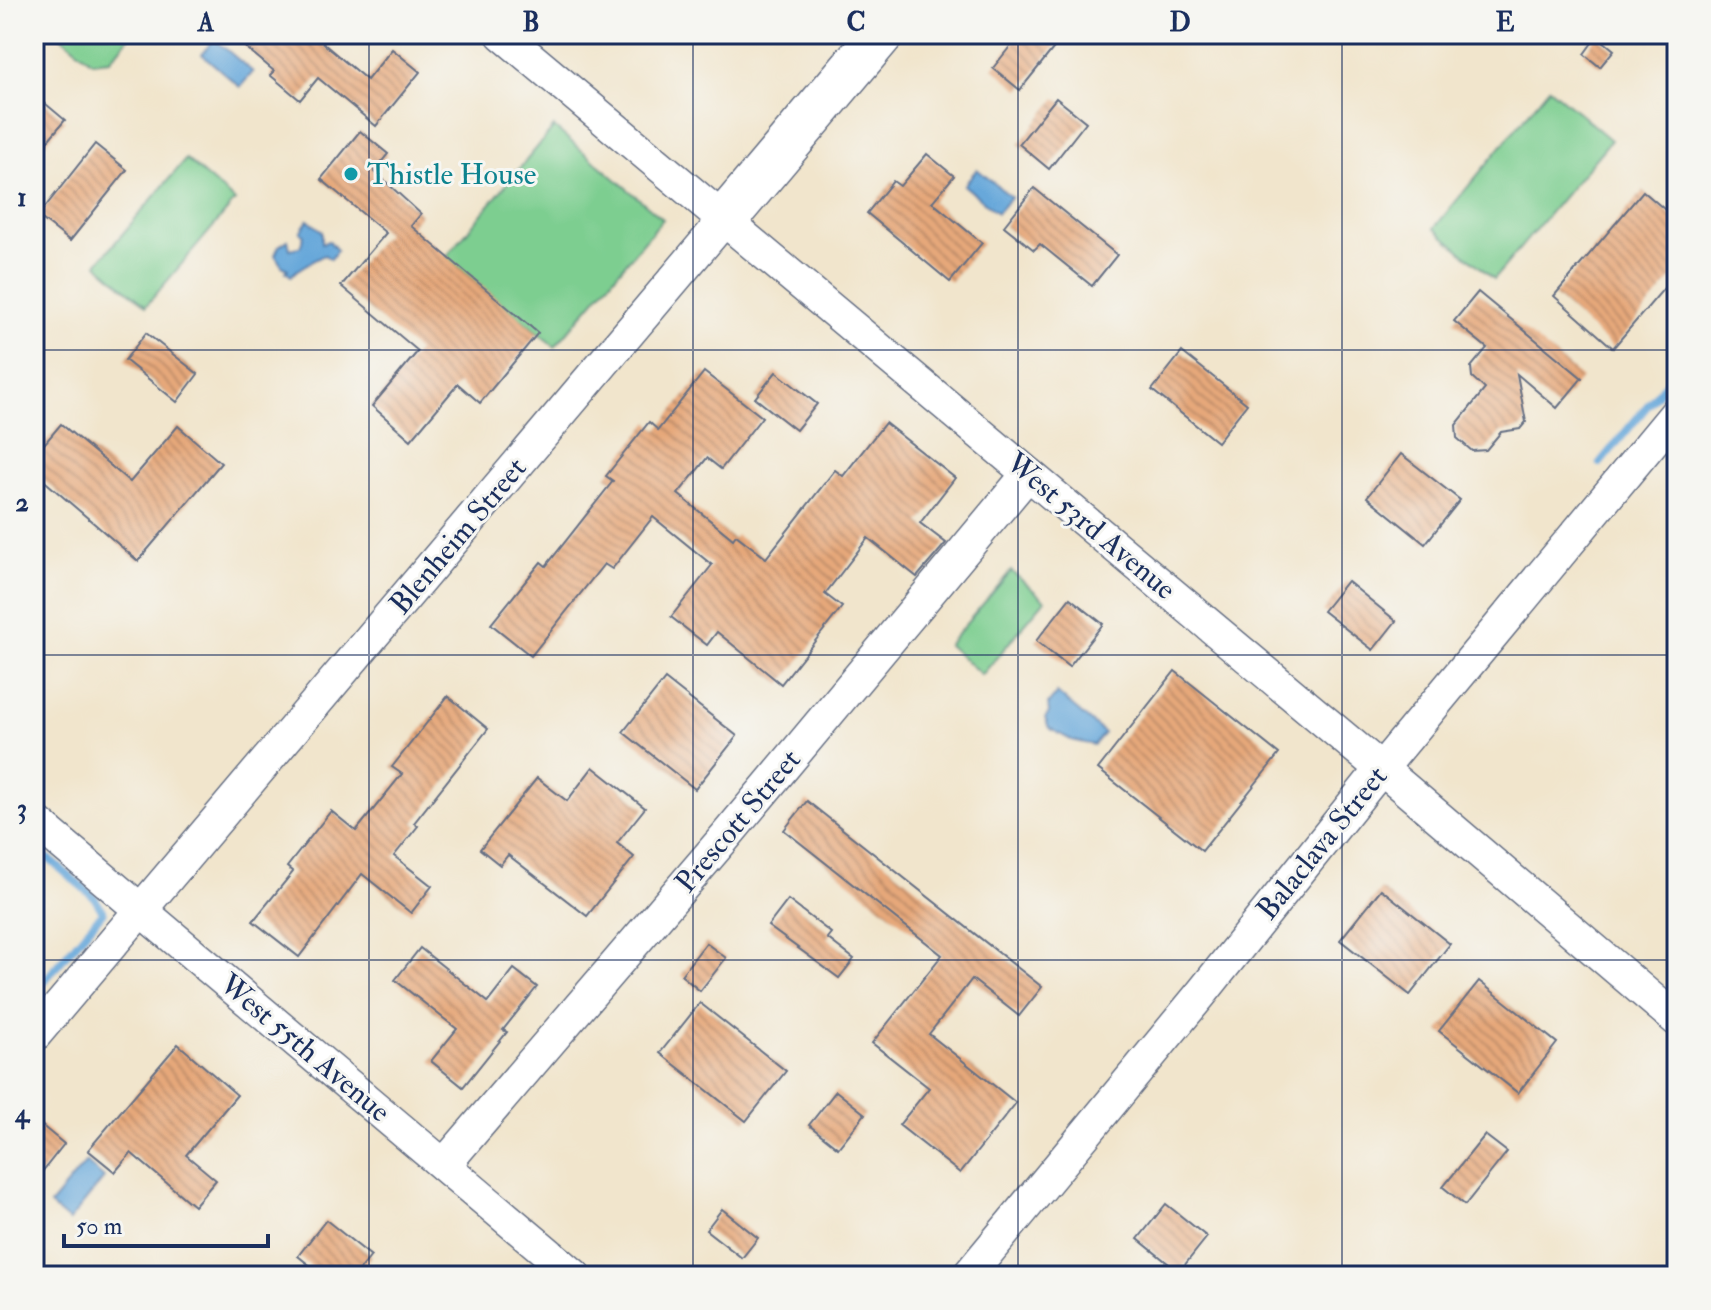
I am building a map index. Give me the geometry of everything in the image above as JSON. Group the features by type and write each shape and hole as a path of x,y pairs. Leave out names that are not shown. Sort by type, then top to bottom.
{"street":[{"name":"West 53rd Avenue","path":"502,34 1677,1020"},
{"name":"Blenheim Street","path":"34,1036 881,34"},
{"name":"Balaclava Street","path":"968,1276 1677,412"},
{"name":"Prescott Street","path":"444,1165 726,836 1028,474"},
{"name":"West 55th Avenue","path":"34,820 575,1276"}],"green space":[{"path":"58,34 132,34 110,60 92,62"},
{"path":"1549,88 1611,140 1494,279 1434,228"},
{"path":"554,127 663,219 555,347 446,257"},
{"path":"186,159 235,201 146,306 97,264"},
{"path":"1011,571 1045,600 982,675 948,645"}],"water":[{"path":"214,39 253,72 240,87 202,54"},
{"path":"977,169 1011,197 997,213 964,185"},
{"path":"308,220 322,231 322,243 329,241 337,250 331,259 324,255 291,276 275,255 279,246 288,240 290,249 300,247 304,236 300,232"},
{"path":"1057,693 1104,733 1094,745 1071,740 1049,728 1045,718 1049,713 1048,704"},
{"path":"86,1162 104,1178 69,1221 50,1205"}],"building":[{"path":"230,34 312,34 367,80 392,49 420,72 376,126 318,78 300,100 270,75 274,71"},
{"path":"1020,34 1065,34 1020,90 993,68"},
{"path":"1597,36 1614,50 1600,67 1584,54"},
{"path":"34,94 65,120 34,157"},
{"path":"1056,98 1086,122 1049,169 1019,144"},
{"path":"360,131 388,154 374,171 421,214 411,226 538,333 480,403 458,384 411,440 372,406 418,351 341,286 386,233 321,179"},
{"path":"95,144 127,170 70,241 38,216"},
{"path":"927,154 954,176 932,202 982,243 950,282 867,213 893,181 900,186"},
{"path":"1034,188 1117,255 1092,286 1040,244 1034,250 1004,226"},
{"path":"1643,191 1677,220 1677,273 1613,348 1554,296"},
{"path":"1478,292 1582,378 1557,408 1517,374 1526,422 1520,429 1501,432 1486,450 1472,451 1457,438 1456,425 1485,389 1472,377 1471,367 1487,348 1454,321"},
{"path":"146,333 198,374 177,402 125,360"},
{"path":"1182,352 1247,404 1217,442 1152,390"},
{"path":"704,372 762,417 721,469 707,458 678,494 733,539 736,535 766,558 835,470 843,476 885,423 955,478 920,523 946,543 917,577 868,538 825,594 842,607 781,684 717,632 707,645 671,617 712,565 653,517 612,569 604,564 531,656 491,624 541,562 546,566 613,481 606,476 649,422 658,430"},
{"path":"776,372 817,404 796,430 755,398"},
{"path":"61,424 130,482 178,426 221,463 138,561 34,472 34,456"},
{"path":"1401,454 1460,500 1425,544 1367,497"},
{"path":"1347,581 1396,621 1373,650 1323,611"},
{"path":"1070,598 1103,624 1069,667 1036,641"},
{"path":"1175,671 1279,754 1202,851 1098,769"},
{"path":"665,679 737,736 695,789 623,732"},
{"path":"448,696 488,729 414,823 418,826 394,856 432,886 411,913 362,874 299,957 253,921 293,872 287,867 331,811 356,831 402,774 392,767"},
{"path":"593,767 645,808 617,843 634,857 587,916 508,855 500,865 480,849 537,778 567,801"},
{"path":"807,801 1042,987 1019,1016 972,979 929,1034 1016,1103 960,1173 899,1125 929,1088 872,1043 942,955 784,830"},
{"path":"1381,889 1450,944 1410,995 1340,940"},
{"path":"788,900 831,933 827,938 854,959 839,978 768,926"},
{"path":"706,943 726,958 700,991 681,975"},
{"path":"420,948 488,1002 514,969 537,987 503,1030 507,1032 463,1087 431,1061 457,1029 395,980"},
{"path":"1479,981 1557,1043 1518,1093 1439,1031"},
{"path":"700,1003 786,1071 746,1121 660,1053"},
{"path":"178,1044 237,1095 186,1155 216,1180 194,1206 131,1153 115,1172 88,1150"},
{"path":"836,1091 865,1114 838,1148 809,1125"},
{"path":"34,1119 64,1144 34,1182"},
{"path":"1485,1135 1507,1152 1465,1205 1443,1187"},
{"path":"1166,1204 1207,1237 1179,1272 1138,1239"},
{"path":"722,1209 758,1238 742,1258 706,1230"},
{"path":"326,1220 371,1256 355,1276 323,1276 298,1256"}],"waterway":[{"path":"1600,463 1677,370"},
{"path":"34,993 103,912 94,897 49,859"}],"place":[{"name":"Thistle House","path":"351,174"}]}
